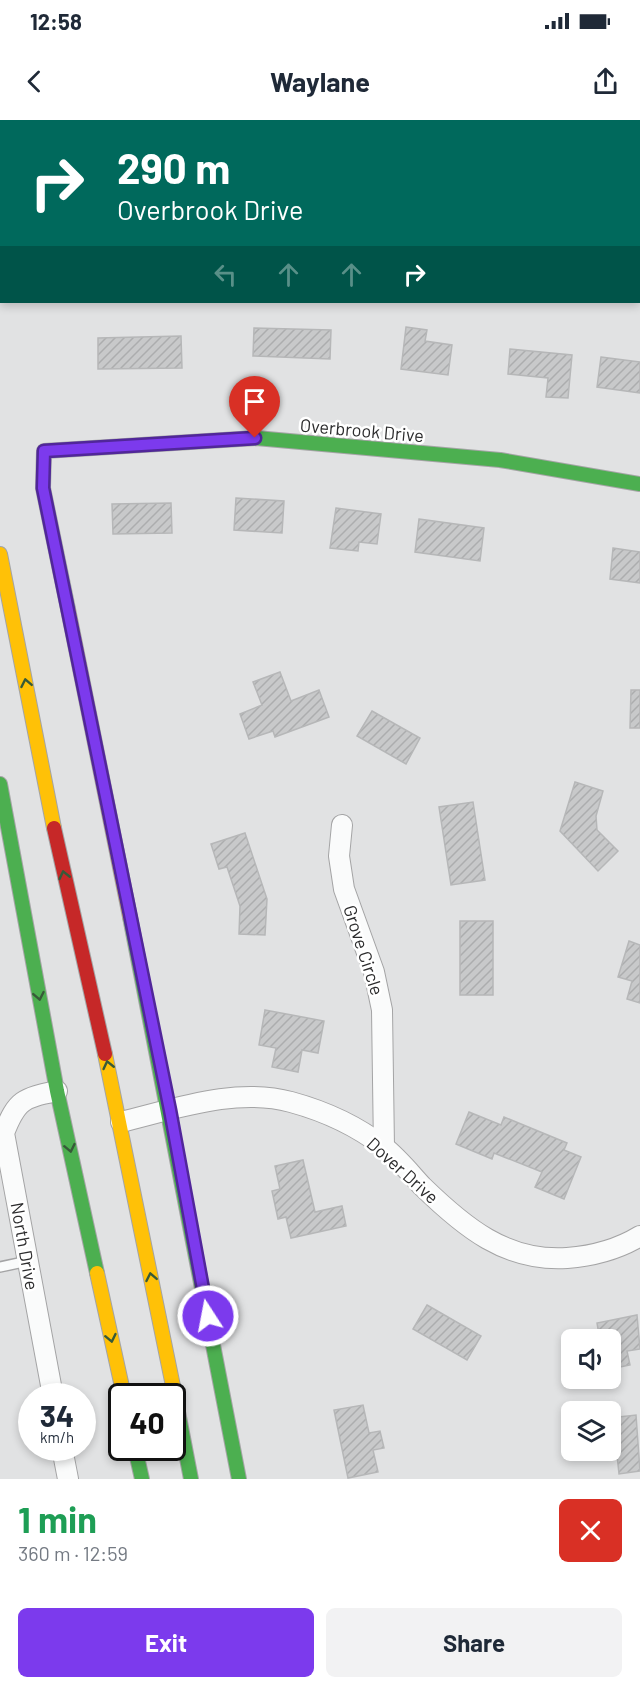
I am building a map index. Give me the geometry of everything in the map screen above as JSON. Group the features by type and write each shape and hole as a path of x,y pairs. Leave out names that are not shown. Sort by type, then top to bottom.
{"main road":[{"name":"Overbrook Drive","path":"170,1110 43,488 44,451 255,438 500,460 640,484"},
{"path":"0,554 58,849 121,1122 191,1479"},
{"path":"0,784 57,1091 121,1383"},
{"path":"170,1110 240,1479"},
{"path":"138,1461 142,1479"}],"street":[{"name":"Grove Circle","path":"342,825 339,856 344,889 374,972 382,1010 384,1148"},
{"name":"North Drive","path":"51,1383 4,1133 12,1111 25,1098 57,1091"},
{"name":"Dover Drive","path":"121,1122 243,1096 289,1101 342,1119 384,1148 456,1217 499,1247 542,1260 585,1257 609,1251 640,1236"},
{"path":"65,1461 68,1479"}],"lane":[{"path":"0,1267 28,1261"}],"building":[{"path":"406,327 427,330 425,341 452,345 448,375 401,369"},
{"path":"254,328 331,330 330,359 253,356"},
{"path":"181,336 182,368 98,369 98,338"},
{"path":"510,349 572,355 568,398 546,397 548,378 508,374"},
{"path":"601,357 640,362 640,393 597,387"},
{"path":"236,498 284,501 282,533 234,530"},
{"path":"171,503 172,533 113,534 112,504"},
{"path":"336,508 381,514 377,544 359,542 358,551 330,548"},
{"path":"419,519 484,528 480,561 415,552"},
{"path":"613,548 640,552 640,583 610,579"},
{"path":"280,672 291,701 319,690 329,717 275,737 273,731 249,739 240,714 262,705 253,682"},
{"path":"631,690 640,690 640,728 630,728"},
{"path":"372,711 420,738 406,764 357,736"},
{"path":"575,782 603,791 596,816 597,830 618,851 598,871 560,831"},
{"path":"473,802 485,880 451,885 439,807"},
{"path":"245,833 267,899 265,935 239,934 240,906 227,867 219,869 211,844"},
{"path":"460,921 493,921 493,995 460,995"},
{"path":"629,941 640,945 640,1003 627,999 632,981 618,977"},
{"path":"265,1010 324,1021 318,1053 302,1050 298,1072 272,1067 276,1048 259,1045"},
{"path":"469,1112 501,1125 504,1117 567,1143 564,1150 581,1157 564,1199 535,1187 542,1172 494,1153 492,1159 456,1144"},
{"path":"303,1160 315,1212 342,1206 346,1226 291,1238 286,1217 278,1219 272,1191 280,1189 275,1166"},
{"path":"427,1305 481,1336 467,1360 413,1329"},
{"path":"637,1315 640,1349 627,1351 630,1365 621,1367 621,1329 598,1329 597,1323"},
{"path":"363,1405 369,1433 380,1431 384,1448 373,1450 378,1472 348,1478 334,1410"},
{"path":"636,1415 640,1471 619,1474 618,1461 621,1461 621,1417"}],"traffic: fast":[{"path":"68,609 43,488 44,451 256,438 500,460 640,484"},
{"path":"0,784 57,1091 97,1273"},
{"path":"130,917 239,1479"},
{"path":"186,1453 191,1479"},
{"path":"138,1461 142,1479"}],"traffic: slow":[{"path":"0,554 54,828"},
{"path":"68,609 130,917"},
{"path":"105,1054 172,1383"},
{"path":"97,1273 121,1383"}],"traffic: jam":[{"path":"54,828 105,1054"}],"route":[{"path":"208,1316 170,1110 43,488 44,451 255,438"}]}
